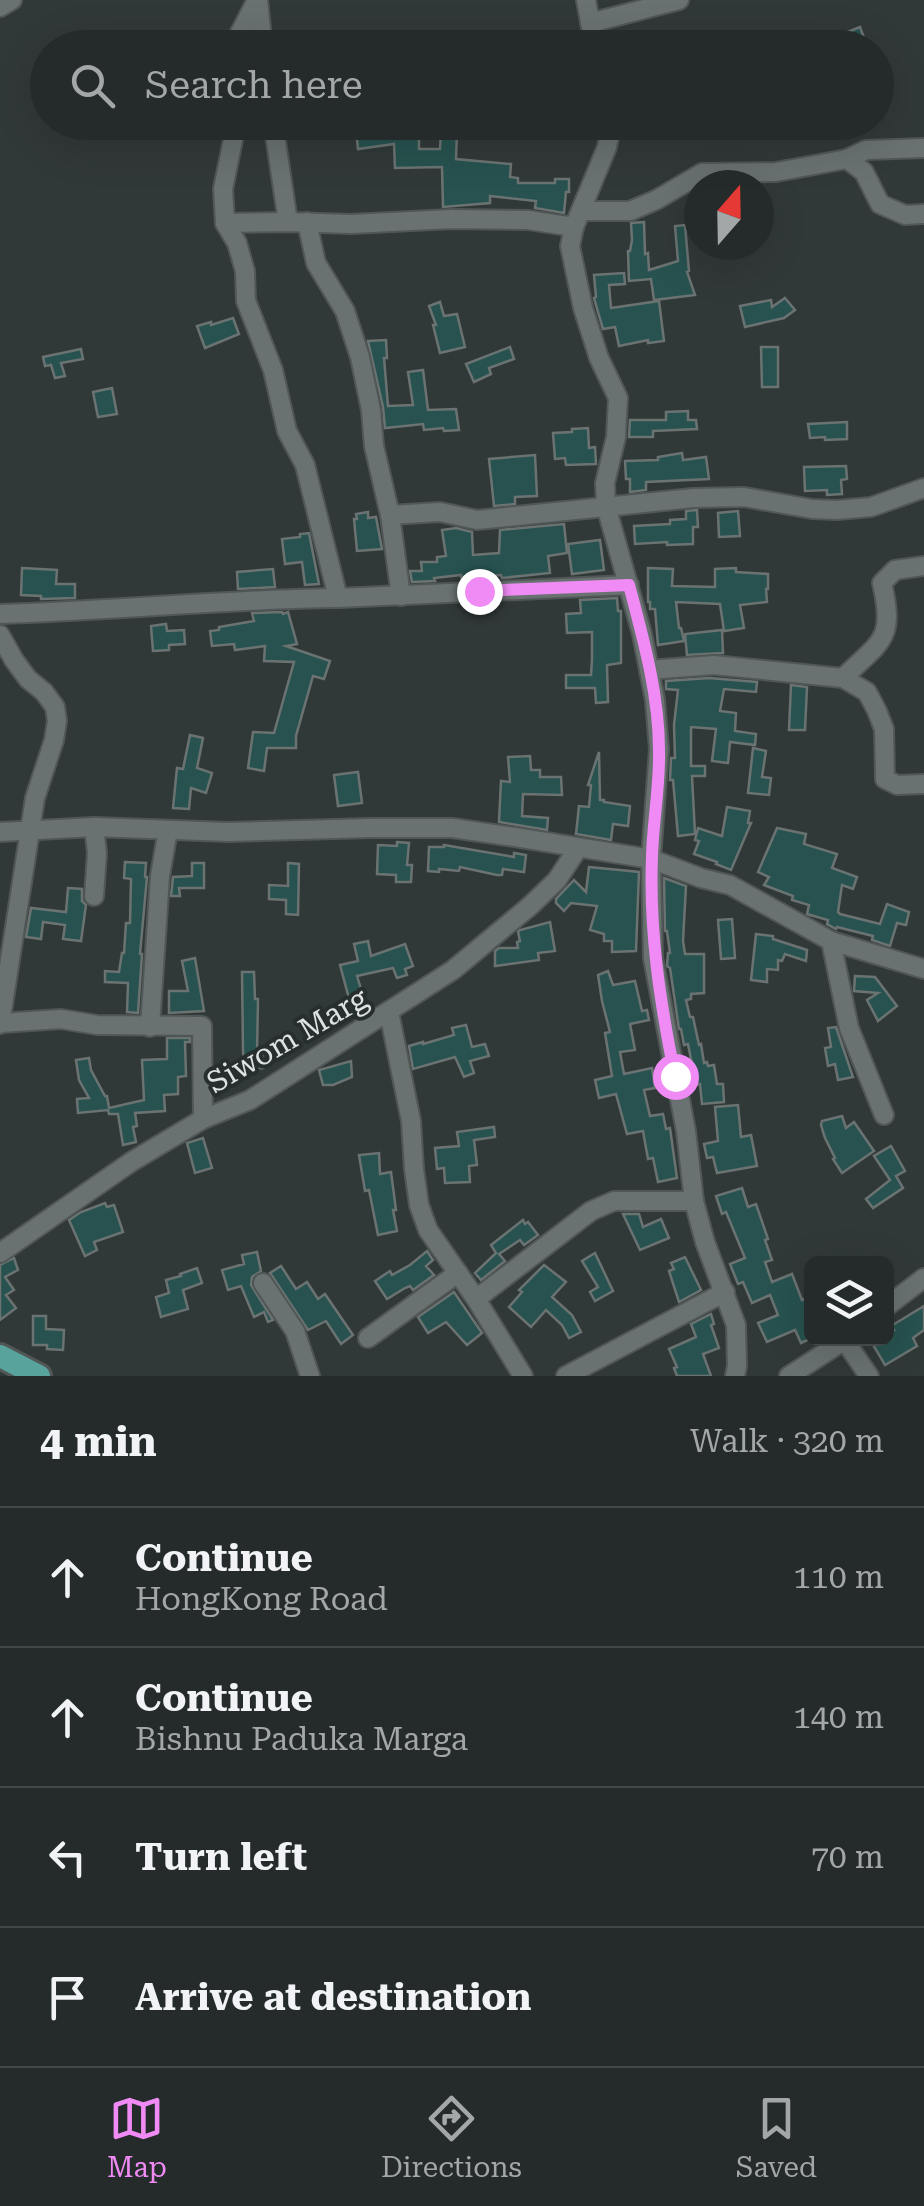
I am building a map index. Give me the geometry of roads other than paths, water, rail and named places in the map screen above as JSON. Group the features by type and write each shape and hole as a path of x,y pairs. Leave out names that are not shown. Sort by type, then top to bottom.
{"main road":[{"path":"0,1356 38,1376"}],"street":[{"path":"0,7 12,0"},
{"path":"242,30 258,0"},
{"path":"258,0 262,30"},
{"path":"586,0 592,30"},
{"path":"590,23 679,0"},
{"path":"232,140 222,189 225,223 237,243 246,300 273,370 287,430 304,465 338,598"},
{"path":"278,140 298,222 316,263 346,311 360,357 401,596"},
{"path":"608,140 570,246 583,308 599,358 618,398 616,437 605,484 606,506 649,670 660,749 652,859 654,958 686,1131 694,1201 736,1324 735,1376"},
{"path":"225,223 578,219 630,211 702,174 776,172 847,159 866,150 924,148"},
{"path":"847,159 864,172 880,204 905,215 924,214"},
{"path":"390,515 440,512 477,520 694,498 744,497 838,510 871,508 924,488"},
{"path":"843,678 882,640 888,626 882,583 895,570 924,566"},
{"path":"0,614 274,598 629,585"},
{"path":"0,635 28,679 55,707 56,721 8,927 0,1024 61,1019 97,1025 202,1026 203,1118"},
{"path":"649,670 714,665 843,678 867,692 877,711 884,729 885,779 897,785 924,784"},
{"path":"94,827 94,896"},
{"path":"0,832 94,827 229,832 452,828 652,859 730,885 831,941 924,968"},
{"path":"150,1027 160,876 168,830"},
{"name":"Siwom Marg","path":"0,1253 132,1162 203,1118 250,1100 453,970 557,880 578,848"},
{"path":"831,941 849,1028 884,1114"},
{"path":"389,1012 411,1121 419,1205 428,1230 524,1376"},
{"path":"476,1300 592,1211 614,1200 694,1201"},
{"path":"368,1338 458,1273"},
{"path":"894,1301 924,1278"},
{"path":"263,1283 295,1331 310,1376"},
{"path":"566,1376 725,1292"},
{"path":"789,1376 837,1346"},
{"path":"851,1346 869,1376"}]}
